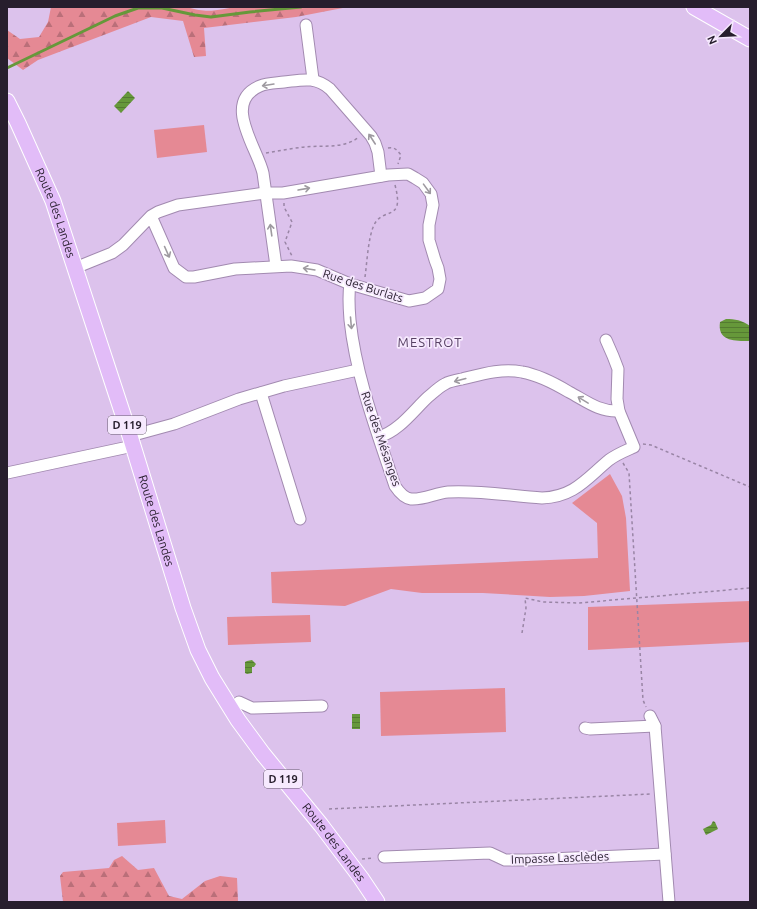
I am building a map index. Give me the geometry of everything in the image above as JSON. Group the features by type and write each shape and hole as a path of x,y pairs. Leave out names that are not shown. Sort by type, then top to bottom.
{"main road":[{"path":"694,7 750,39"},
{"name":"Route des Landes","path":"7,101 53,201 132,441 183,608 198,650 212,678 238,720 263,754 322,825 377,902"}],"street":[{"path":"306,25 313,80"},
{"path":"276,266 261,164 245,128 243,115 244,103 249,94 259,86 313,80 322,82 330,89 371,136 378,152 381,176"},
{"name":"Rue des Burlats","path":"408,174 423,183 431,194 433,205 429,225 429,240 440,279 438,290 425,298 409,301 350,284 317,270 291,266 235,269 194,278 186,277 174,268 151,216 178,205 265,193 283,193 381,176 408,174"},
{"path":"75,268 112,253 123,245 151,216"},
{"name":"Rue des Mésanges","path":"350,284 348,295 351,327 358,370 395,486 403,496 412,499 447,492 464,492 553,498 574,490 618,454 634,447"},
{"path":"606,340 614,356 618,369 617,399 619,411 634,447"},
{"path":"7,473 132,441 239,399 358,370"},
{"path":"379,436 387,434 395,428 429,396 445,384 496,371 534,374 555,384 596,408 608,412 619,411"},
{"path":"261,393 300,519"},
{"path":"239,702 252,708 322,706"},
{"path":"650,716 656,731 668,902"},
{"path":"585,728 656,731"},
{"name":"Impasse Lasclèdes","path":"384,857 490,853 505,860 527,860 665,854"}],"path":[{"path":"264,154 305,147 340,145 354,141 360,135 364,140"},
{"path":"364,281 371,233 374,224 380,218 392,213 397,207 398,200 394,181 398,180 397,167 401,155 392,147 378,152"},
{"path":"268,212 278,208 284,200 284,207 292,222 285,242 292,258 291,266"},
{"path":"634,447 646,444 651,445 750,488"},
{"path":"618,454 629,473 638,597 643,700 650,716"},
{"path":"522,632 526,608 525,598 542,602 579,603 750,588"},
{"path":"329,809 660,794"},
{"path":"351,864 361,860 384,857"}],"green space":[{"path":"254,6 348,7 296,17 204,28 206,56 194,57 183,21 151,17 38,60 23,70 7,58 7,30 20,39 39,37 48,22 51,7 187,7 209,11"},
{"path":"204,125 207,152 157,158 154,130"},
{"path":"610,474 622,496 626,518 630,591 584,596 550,597 483,593 422,593 391,589 345,606 272,603 271,572 598,558 597,523 572,503"},
{"path":"750,601 750,642 588,650 588,607"},
{"path":"310,615 311,642 228,645 227,617"},
{"path":"505,688 506,732 381,736 380,692"},
{"path":"165,820 166,843 118,846 117,823"},
{"path":"122,856 138,870 154,868 169,896 182,899 205,881 220,876 237,878 238,902 63,902 60,876 63,872 109,868 114,860"}],"shaded area":[{"path":"128,91 135,98 121,113 114,106"},
{"path":"726,319 738,320 750,326 750,341 739,341 724,337 721,333 720,322"},
{"path":"252,660 256,664 252,667 252,673 247,674 245,673 245,662"},
{"path":"352,714 360,714 360,729 352,729"},
{"path":"713,821 718,829 706,835 703,829 711,825"}],"waterway":[{"path":"7,68 115,16 138,8 162,8 211,17 301,7"}],"district":[{"name":"MESTROT","path":"430,342"}]}
